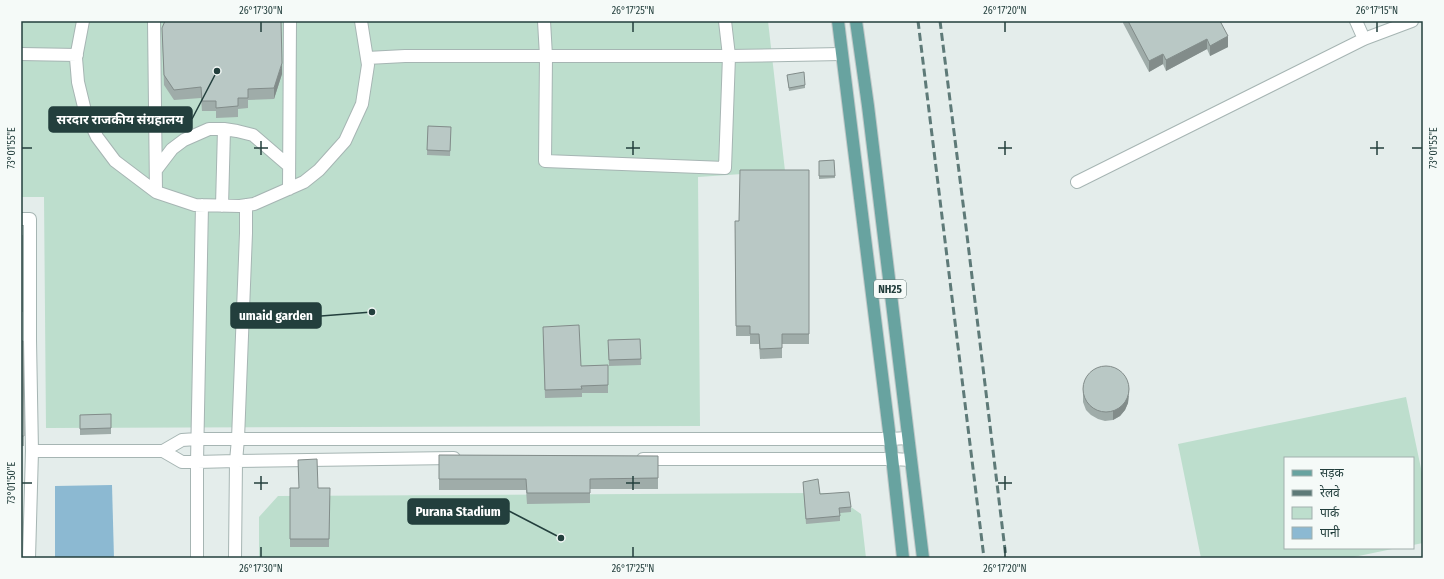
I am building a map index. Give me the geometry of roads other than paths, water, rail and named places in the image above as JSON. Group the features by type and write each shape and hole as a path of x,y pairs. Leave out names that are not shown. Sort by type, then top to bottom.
{"main road":[{"name":"NH25","path":"838,21 890,439 903,558"},
{"name":"NH25","path":"856,21 868,106 923,558"}],"street":[{"path":"83,21 77,54 78,82 85,111 97,137 115,161 156,192 195,205 222,206 254,204 304,182 319,170 344,141 362,104 368,65 361,21"},
{"path":"154,21 156,192"},
{"path":"289,189 290,21"},
{"path":"544,21 546,56 545,161 725,168 729,56 724,21"},
{"path":"1356,21 1364,39"},
{"path":"1077,182 1364,39 1412,21"},
{"path":"21,54 77,54"},
{"path":"367,58 405,56 729,56 842,54"},
{"path":"156,170 172,149 184,140 209,129 224,129 253,135 289,166"},
{"path":"222,206 224,129"},
{"path":"197,558 197,439 202,205"},
{"path":"235,558 236,461 246,205"},
{"path":"21,219 30,219 25,342 32,451 25,540 29,558"},
{"path":"163,452 182,440 197,439 908,438"},
{"path":"32,451 163,452 182,462 467,458"},
{"path":"633,459 911,460"}],"water":[{"path":"112,485 114,558 55,558 55,486"}],"railway":[{"path":"918,21 984,558"},
{"path":"940,21 1006,558"}],"place":[{"name":"सरदार राजकीय संग्रहालय","path":"217,71"},
{"name":"umaid garden","path":"372,312"},
{"name":"Purana Stadium","path":"561,538"}]}
